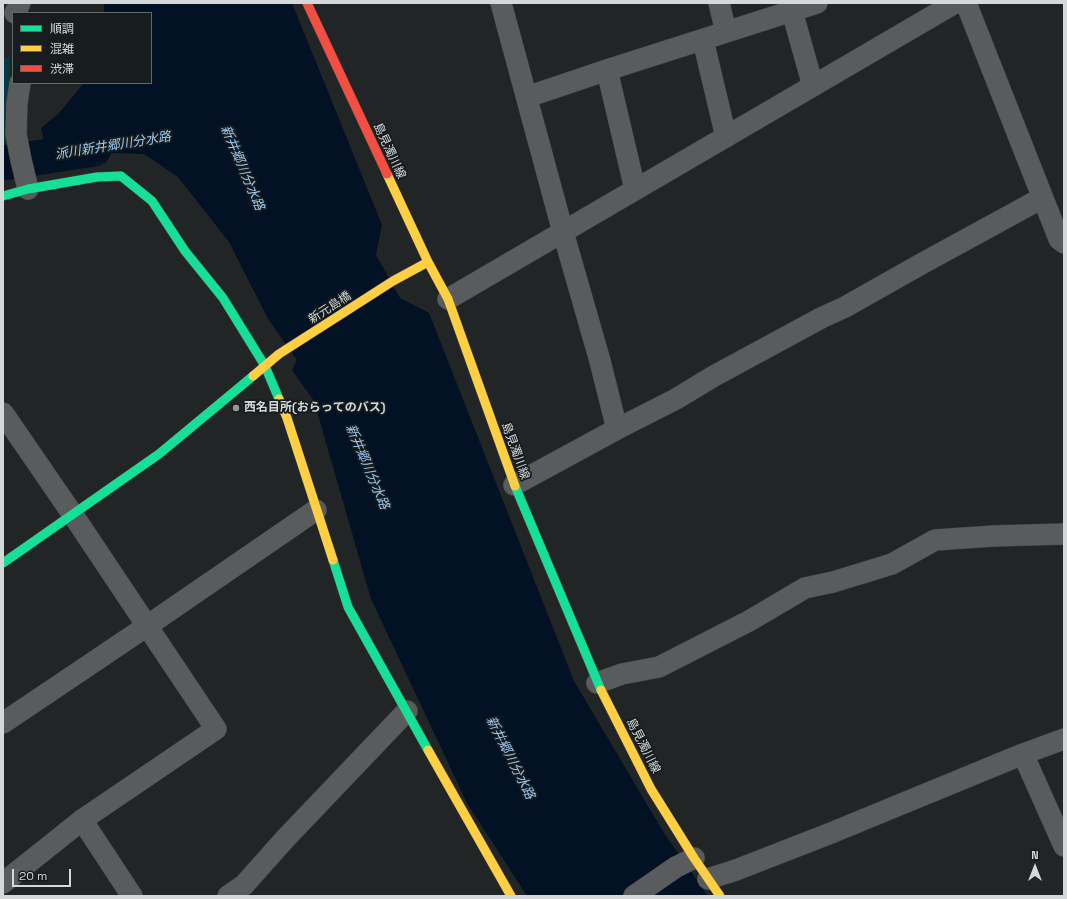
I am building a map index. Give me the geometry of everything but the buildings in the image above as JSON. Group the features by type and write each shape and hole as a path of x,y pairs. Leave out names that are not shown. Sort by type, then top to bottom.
{"street":[{"path":"16,12 20,3"},
{"name":"島見濁川線","path":"307,3 428,262 448,299 514,485 597,683 652,789 685,863 708,879 720,896"},
{"path":"719,3 726,32"},
{"path":"527,97 817,3"},
{"path":"448,299 955,3"},
{"path":"966,3 1042,198 1059,239 1064,243"},
{"path":"508,5 527,97 563,232 600,361 617,429"},
{"path":"792,11 813,86"},
{"path":"703,40 726,137"},
{"path":"607,70 635,189"},
{"path":"20,84 17,103 16,134 28,189"},
{"path":"3,196 28,189 97,177 121,176 152,201 185,251 223,298 265,366 287,418 348,607 511,896"},
{"path":"514,485 676,399 714,376 821,318 845,307 1042,198"},
{"name":"新元島橋","path":"3,563 159,454 279,354 393,282 428,262"},
{"path":"3,413 216,729 82,820 3,883"},
{"path":"3,723 316,510"},
{"path":"597,683 622,674 659,667 749,621 805,588 833,582 892,564 935,540 994,536 1064,534"},
{"path":"228,896 244,885 285,839 407,711"},
{"path":"708,879 736,870 1023,754 1064,739"},
{"path":"1023,754 1064,846"},
{"path":"82,820 132,896"},
{"path":"634,896 685,863"}],"shaded area":[{"path":"9,58 10,79 5,142 3,143 3,59"}],"water":[{"name":"新井郷川分水路","path":"104,3 292,3 382,225 376,255 400,298 429,313 574,681 664,833 708,896 527,896 467,803 371,599 314,401 292,370 297,360 268,319 229,242 178,177 144,154 112,153 49,164 41,128 59,113 83,84 152,84 152,12 104,12"},
{"path":"9,146 15,177 3,179 3,147"}],"waterway":[{"name":"派川新井郷川分水路","path":"3,163 94,149"}],"traffic: fast":[{"path":"3,196 28,189 97,177 121,176 152,201 185,251 223,298 265,366 279,399"},
{"path":"3,563 159,454 253,376"},
{"path":"515,486 601,690"},
{"path":"333,560 348,607 428,750"}],"traffic: slow":[{"path":"387,174 428,262 448,299 515,486"},
{"path":"253,376 279,354 393,281 428,262"},
{"path":"279,399 287,418 333,560"},
{"path":"601,690 651,789 694,858 720,896"},
{"path":"428,750 511,896"}],"traffic: jam":[{"path":"307,3 387,174"}],"place":[{"name":"西名目所(おらってのバス)","path":"236,408"}]}
